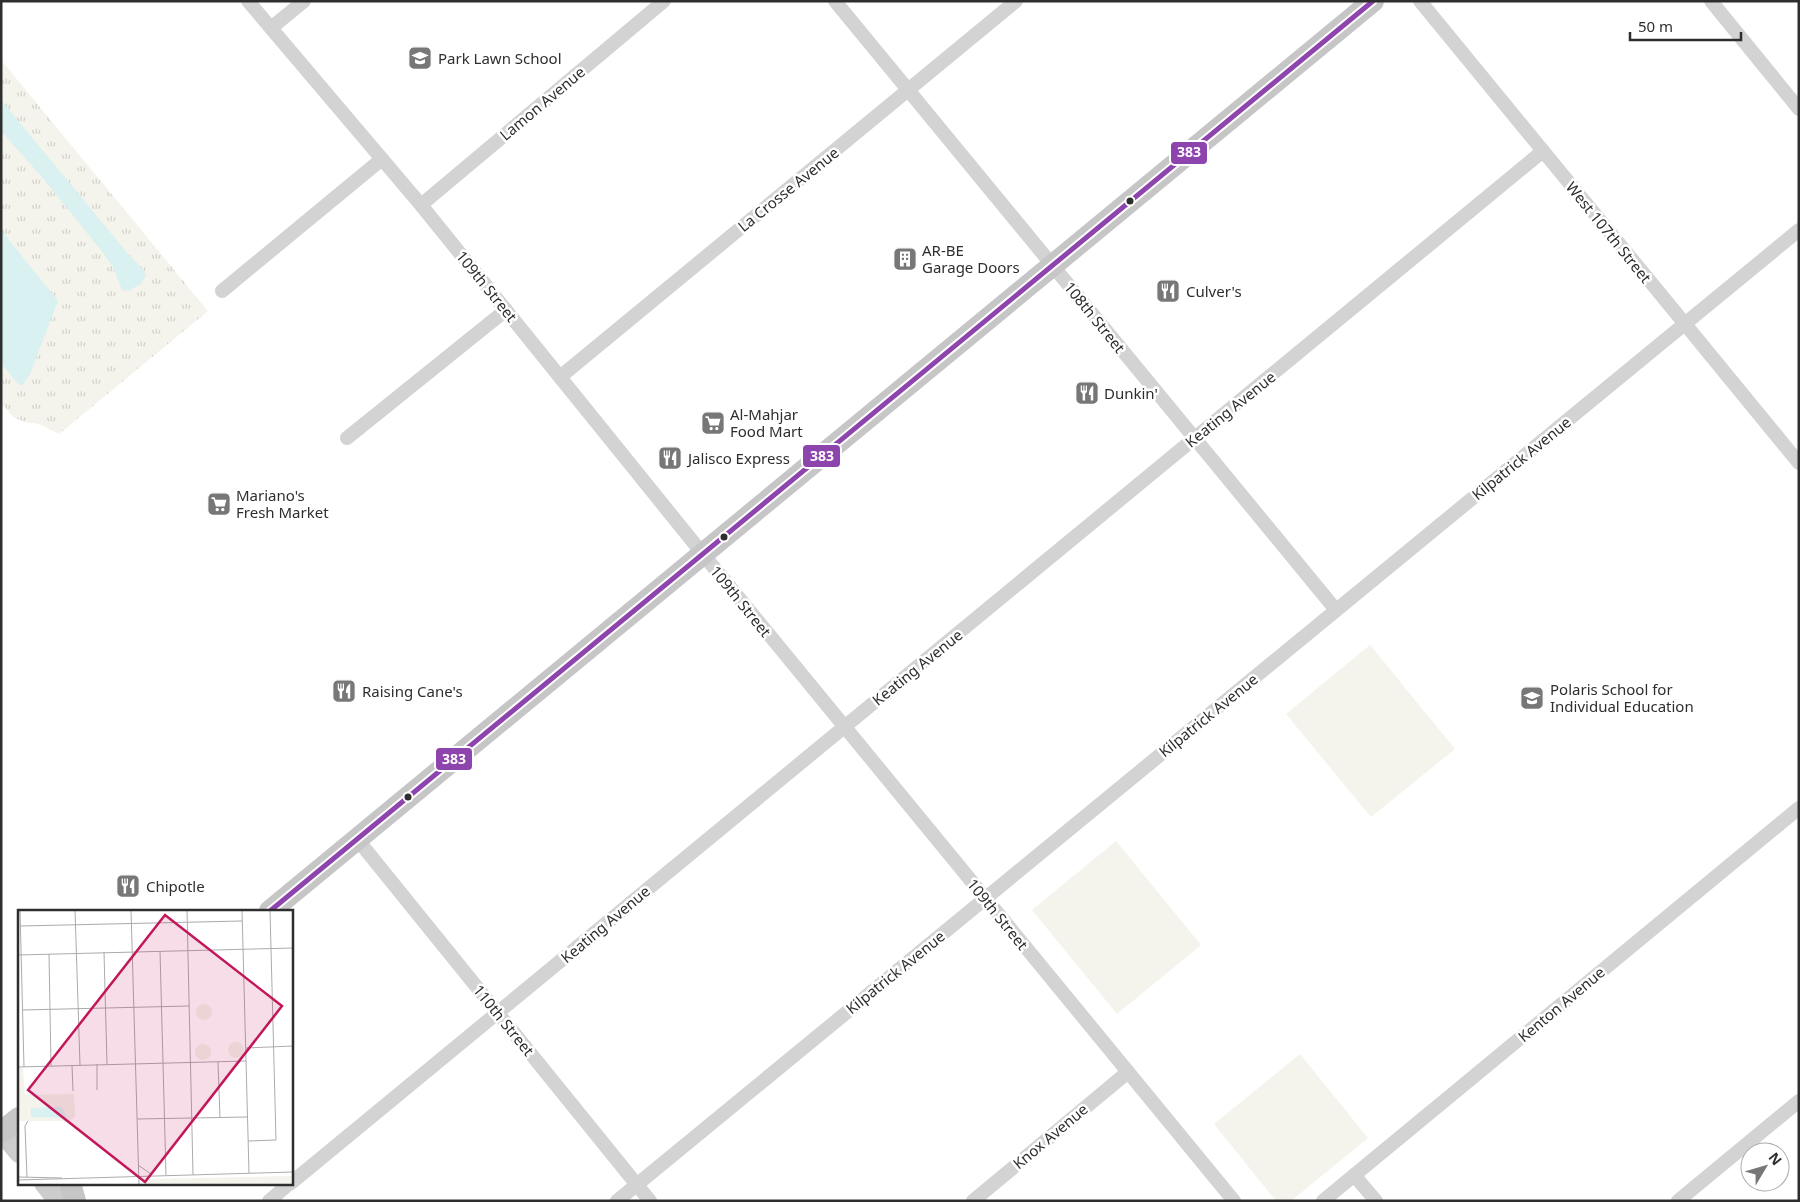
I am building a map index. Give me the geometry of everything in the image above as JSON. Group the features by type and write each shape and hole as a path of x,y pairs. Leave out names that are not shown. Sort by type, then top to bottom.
{"main road":[{"path":"271,910 1373,1"},
{"path":"18,1119 1,1132 18,1152"},
{"path":"45,1184 58,1201"},
{"path":"70,1184 75,1201"}],"street":[{"name":"109th Street","path":"248,1 421,205 702,553 1234,1201"},
{"path":"271,28 304,1"},
{"name":"Lamon Avenue","path":"421,205 664,1"},
{"name":"108th Street","path":"835,1 1336,610"},
{"name":"La Crosse Avenue","path":"560,377 1016,1"},
{"name":"West 107th Street","path":"1420,1 1799,463"},
{"path":"1711,1 1799,109"},
{"name":"Keating Avenue","path":"292,1182 1543,151"},
{"path":"222,291 382,159"},
{"name":"Kilpatrick Avenue","path":"617,1201 1799,230"},
{"path":"347,438 506,310"},
{"name":"Kenton Avenue","path":"1323,1201 1799,808"},
{"name":"110th Street","path":"357,839 650,1201"},
{"name":"Knox Avenue","path":"973,1201 1128,1072"},
{"path":"1678,1201 1799,1101"},
{"path":"1354,1175 1376,1201"},
{"name":"Keating Avenue","path":"269,1201 290,1184"}],"green space":[{"path":"1,60 208,311 59,434 39,424 25,422 13,417 1,403"},
{"path":"1370,645 1455,749 1371,817 1286,714"},
{"path":"1116,841 1201,945 1117,1014 1032,910"},
{"path":"1300,1054 1368,1138 1291,1201 1276,1201 1214,1124"}],"water":[{"path":"1,100 141,267 146,275 141,284 128,291 122,290 113,267 104,254 41,176 1,131"},
{"path":"1,230 58,301 30,374 23,385 18,384 1,363"}],"transit line":[{"name":"383","path":"271,910 1373,1"}],"place":[{"name":"Park Lawn School","path":"420,58"},
{"name":"AR-BE Garage Doors","path":"905,259"},
{"name":"Culver's","path":"1168,291"},
{"name":"Dunkin'","path":"1087,393"},
{"name":"Al-Mahjar Food Mart","path":"713,423"},
{"name":"Jalisco Express","path":"670,458"},
{"name":"Mariano's Fresh Market","path":"219,504"},
{"name":"Raising Cane's","path":"344,691"},
{"name":"Polaris School for Individual Education","path":"1532,698"},
{"name":"Chipotle","path":"128,886"}]}
